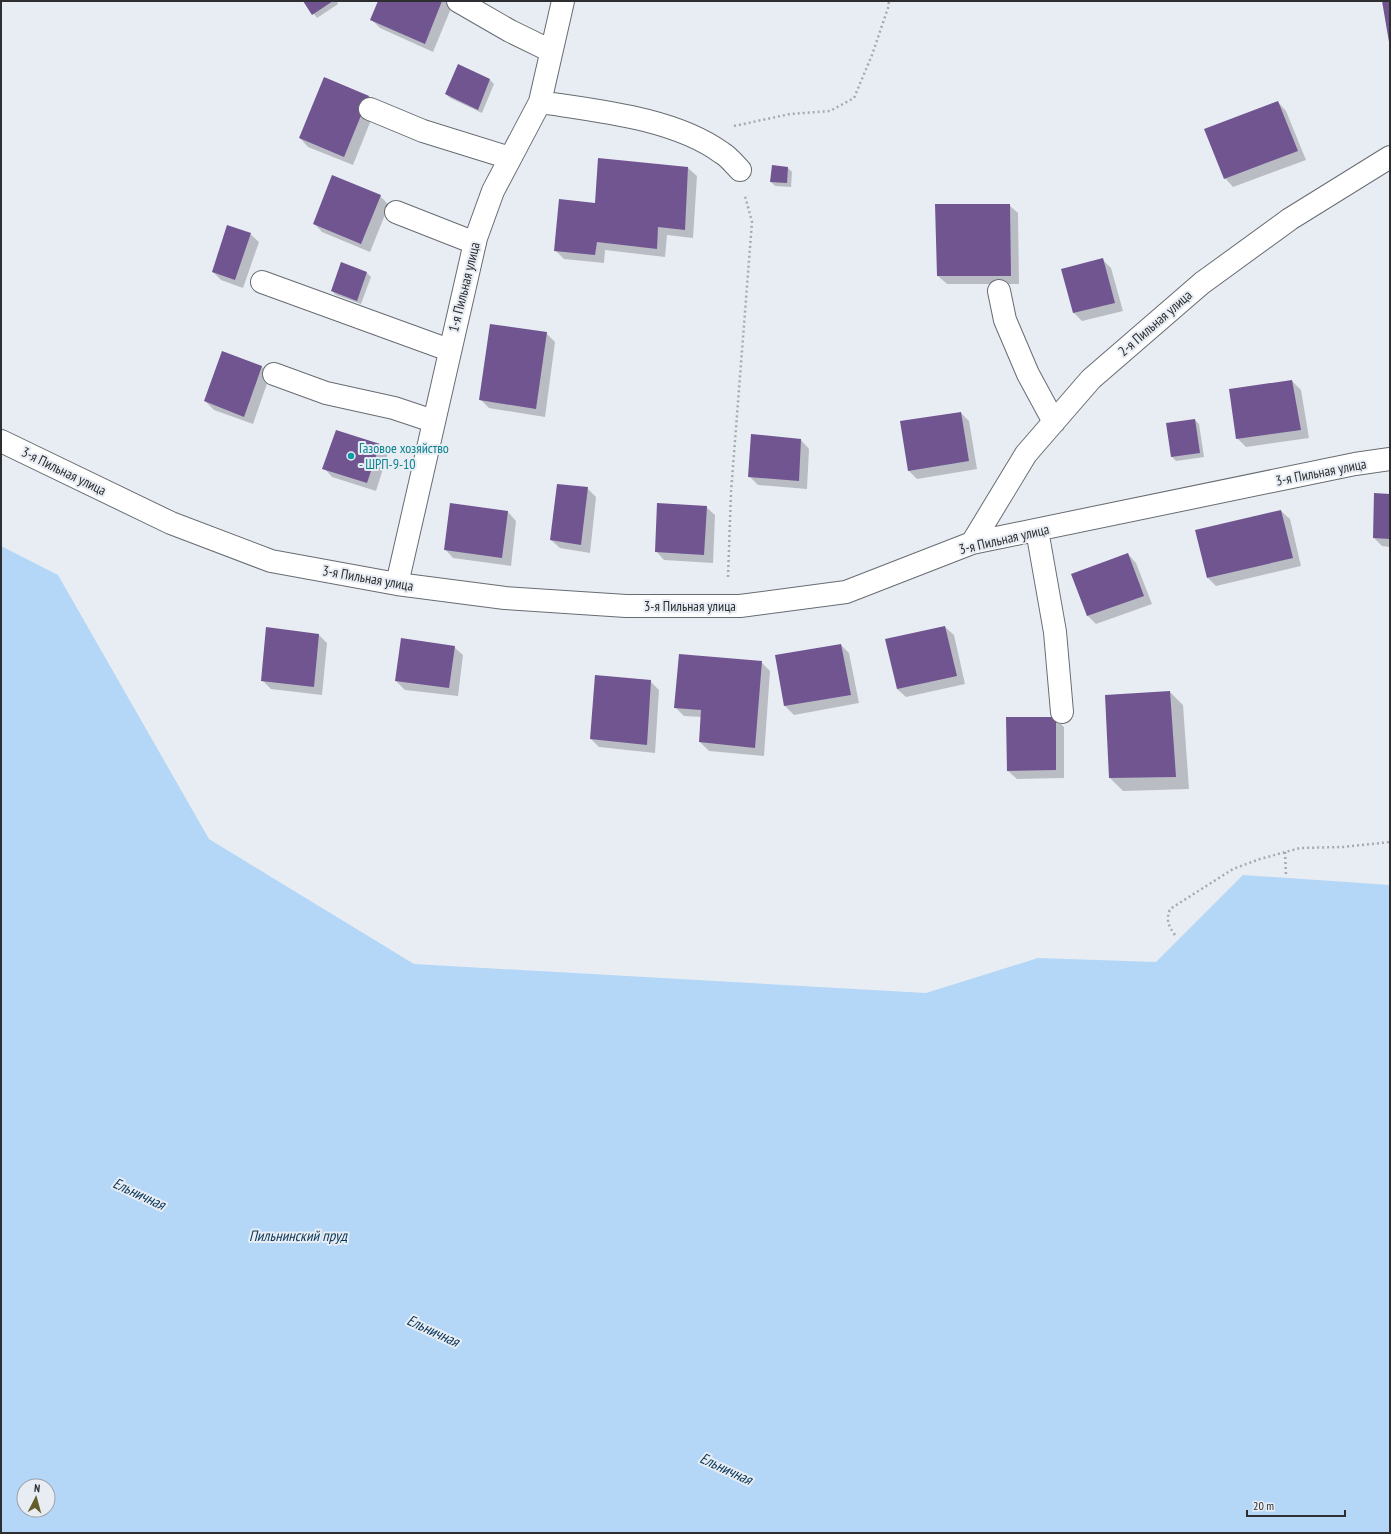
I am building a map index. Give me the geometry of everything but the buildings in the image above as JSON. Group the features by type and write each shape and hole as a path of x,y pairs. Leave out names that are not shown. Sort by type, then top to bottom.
{"street":[{"path":"458,1 510,31 551,51"},
{"name":"1-я Пильная улица","path":"396,584 475,243 493,191 540,102 563,1"},
{"path":"540,102 657,123 687,133 723,153 740,170"},
{"path":"370,109 423,131 510,158"},
{"name":"2-я Пильная улица","path":"972,544 1026,454 1091,379 1202,283 1290,218 1390,157"},
{"path":"396,212 475,243"},
{"path":"262,282 449,350"},
{"path":"1000,291 1005,320 1028,374 1054,422"},
{"path":"274,374 326,393 394,408 433,421"},
{"name":"3-я Пильная улица","path":"1,441 171,523 272,561 396,584 505,598 611,605 728,606 846,592 972,544 1355,464 1390,459"},
{"path":"1037,530 1055,632 1062,712"}],"path":[{"path":"731,127 790,114 830,110 854,98 872,55 888,8 888,1"},
{"path":"728,606 731,492 752,222 740,170"},
{"path":"1174,935 1168,925 1167,917 1170,909 1233,869 1300,848 1343,847 1390,842"},
{"path":"1285,852 1286,876"}],"water":[{"name":"Пильнинский пруд","path":"1,546 58,575 209,839 414,964 926,993 1038,958 1156,962 1243,875 1390,885 1390,1533 1,1533"}],"place":[{"name":"Газовое хозяйство - ШРП-9-10","path":"351,456"}],"water label":[{"name":"Ельничная","path":"139,1194"},
{"name":"Ельничная","path":"433,1331"},
{"name":"Ельничная","path":"726,1469"}]}
